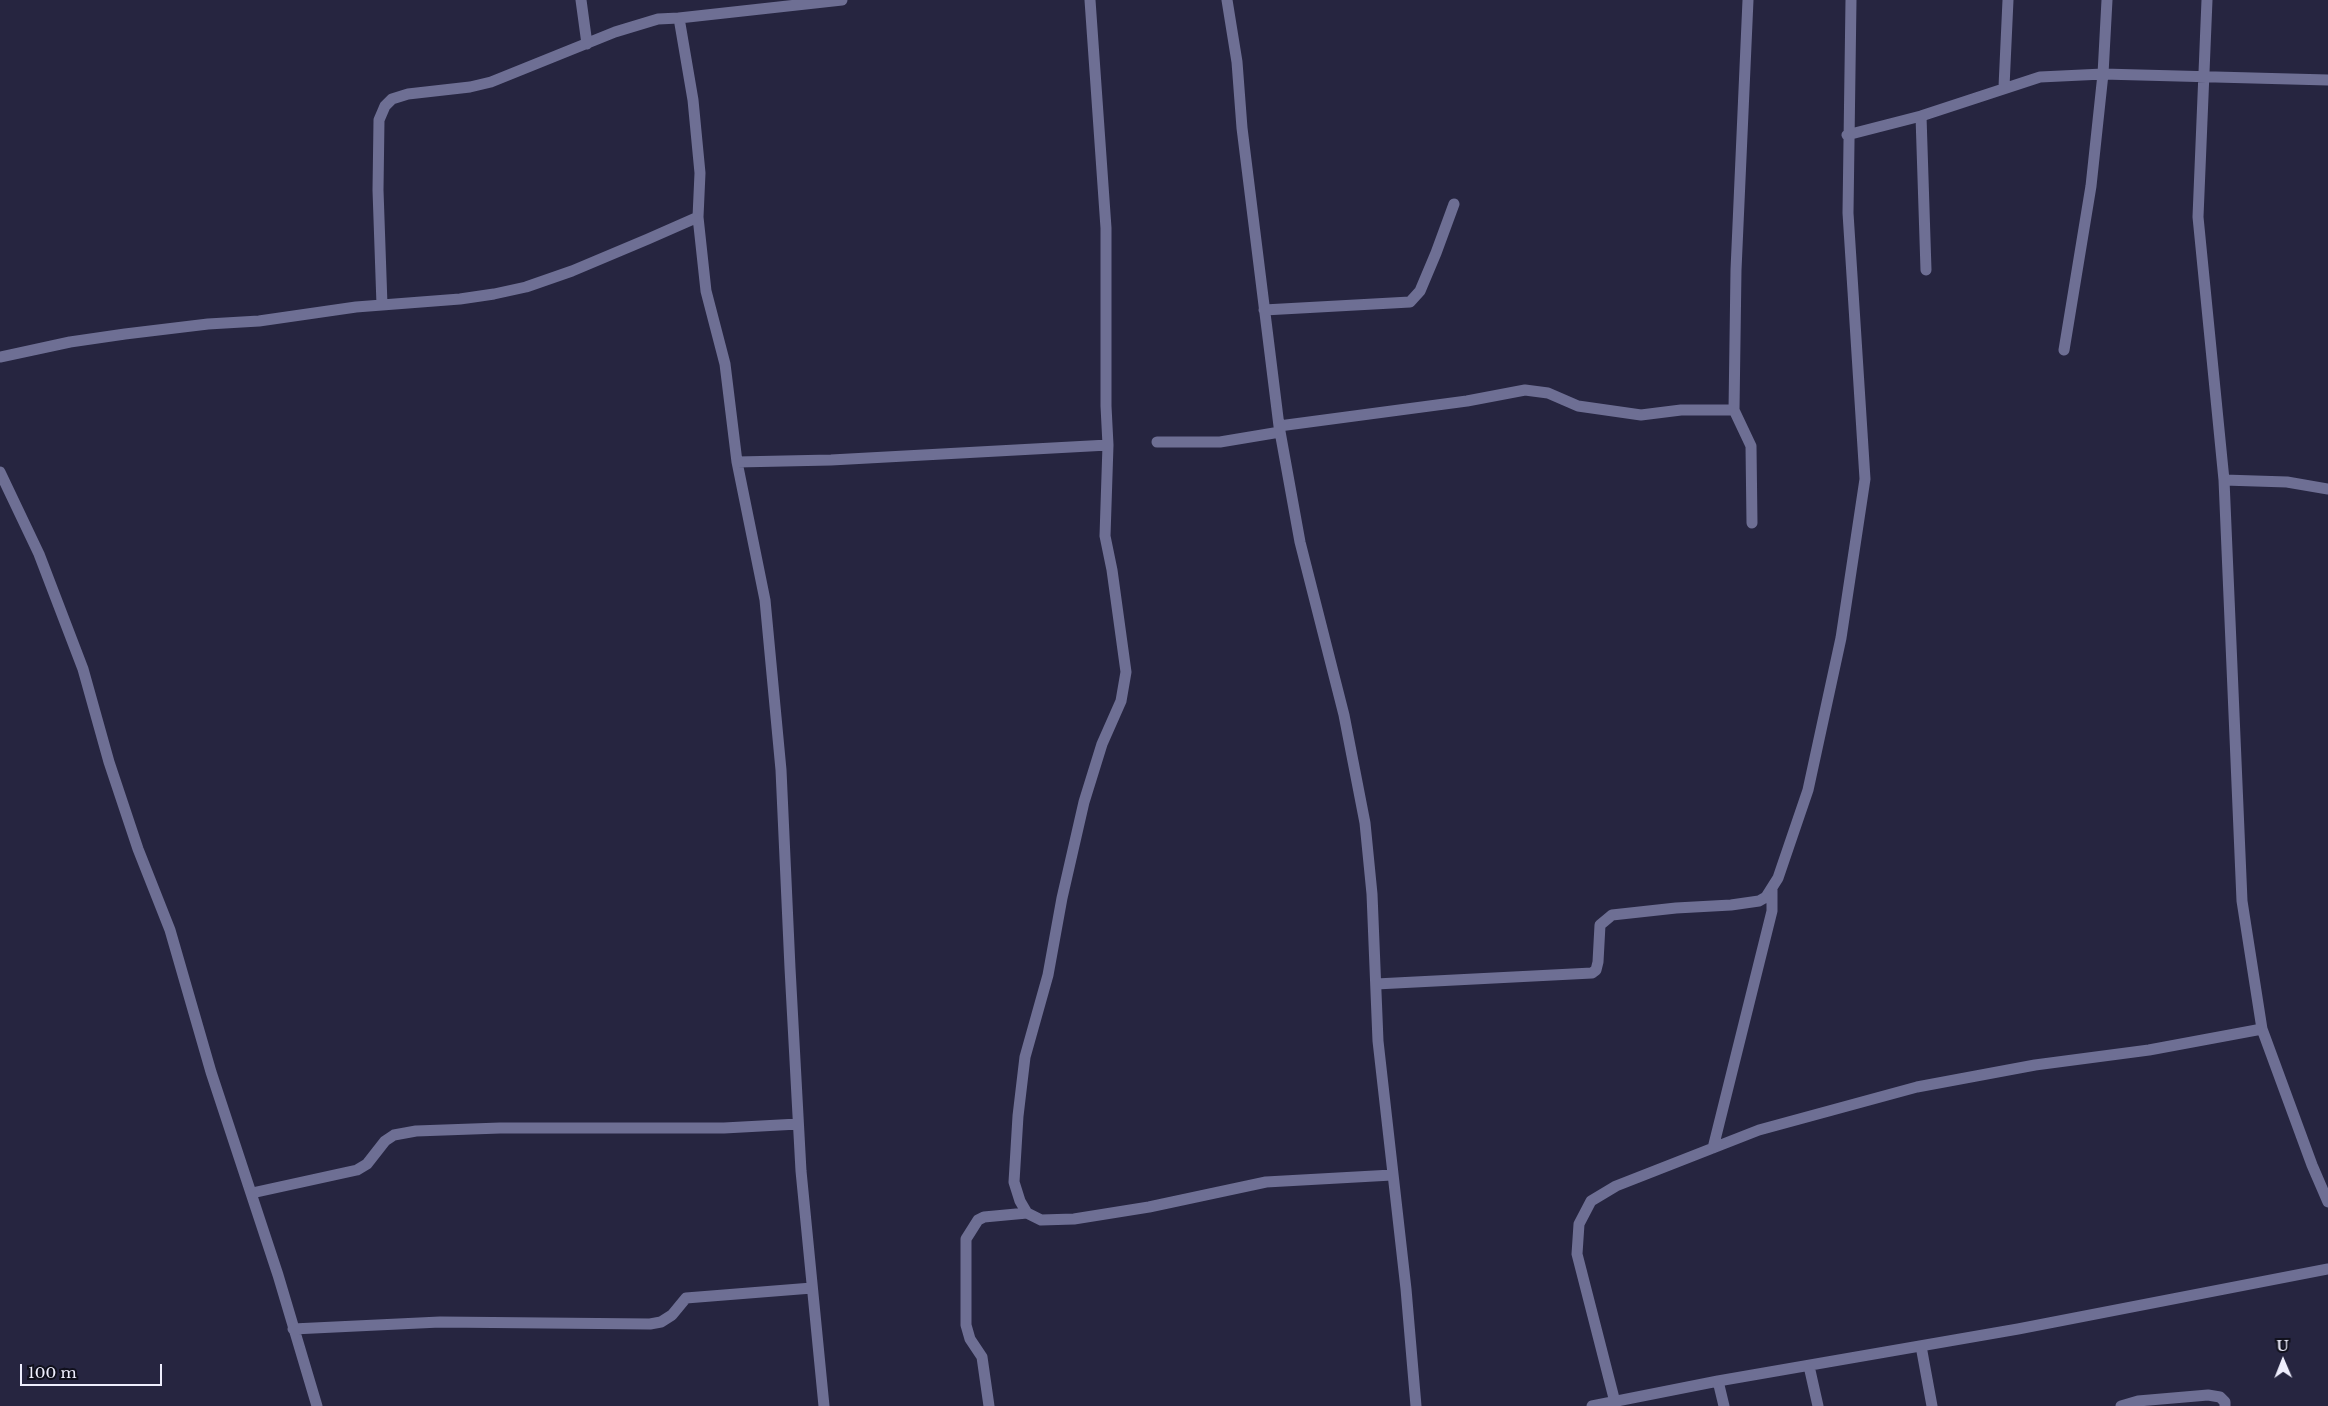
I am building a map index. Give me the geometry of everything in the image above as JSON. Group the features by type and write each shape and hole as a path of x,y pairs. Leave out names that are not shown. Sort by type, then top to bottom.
{"street":[{"path":"581,0 587,44"},
{"path":"382,305 378,190 380,120 385,106 392,98 408,94 470,87 491,82 587,44 658,19 842,0"},
{"path":"1027,1213 1020,1201 1014,1182 1018,1116 1025,1057 1048,976 1062,898 1084,802 1102,744 1121,700 1126,672 1112,570 1105,536 1108,445 1106,406 1106,228 1090,0"},
{"path":"1227,0 1237,62 1242,128 1279,429 1300,542 1357,775 1369,855 1378,1042 1406,1289 1416,1406"},
{"path":"1748,0 1737,252 1734,410 1751,446 1752,523"},
{"path":"1376,984 1592,973 1598,962 1600,925 1612,915 1750,902 1766,897 1778,878 1808,790 1841,638 1864,501 1865,479 1848,213 1847,135 1850,0"},
{"path":"2004,87 2008,0"},
{"path":"2064,350 2091,186 2103,74 2107,0"},
{"path":"2207,0 2198,217 2224,480 2242,901 2262,1029 2312,1165 2328,1202"},
{"path":"679,18 693,100 700,174 698,217 706,291 724,364 737,462 765,600 782,770 798,1124 824,1406"},
{"path":"1847,135 1921,116 2004,87 2040,77 2103,74 2328,80"},
{"path":"1921,116 1926,270"},
{"path":"1264,310 1410,302 1420,291 1454,204"},
{"path":"0,357 70,342 125,334 208,324 259,321 317,311 460,299 526,287 572,271 698,217"},
{"path":"1157,442 1220,442 1279,429 1467,401 1525,390 1548,393 1578,406 1641,415 1681,410 1734,410"},
{"path":"737,462 831,460 1108,445"},
{"path":"0,472 39,554 83,669 109,762 138,849 170,930 211,1072 252,1193 317,1406"},
{"path":"2224,480 2287,482 2328,489"},
{"path":"1713,1148 1772,911 1772,890"},
{"path":"1616,1404 1578,1254 1579,1224 1591,1201 1616,1186 1759,1130 1917,1087 2034,1065 2149,1050 2262,1029"},
{"path":"252,1193 357,1170 367,1164 385,1141 394,1135 416,1132 500,1128 714,1128 798,1124"},
{"path":"989,1406 982,1357 970,1339 966,1325 966,1238 978,1220 984,1217 1027,1213 1041,1220 1074,1220 1149,1207 1266,1182 1392,1175"},
{"path":"1592,1406 1616,1404 1718,1381 1921,1346 2328,1269"},
{"path":"293,1328 440,1322 650,1324 661,1322 672,1315 686,1298 812,1288"},
{"path":"1921,1346 1932,1406"},
{"path":"1809,1366 1818,1406"},
{"path":"1718,1381 1724,1406"},
{"path":"2121,1406 2138,1402 2208,1395 2220,1397 2225,1402 2225,1406"}]}
